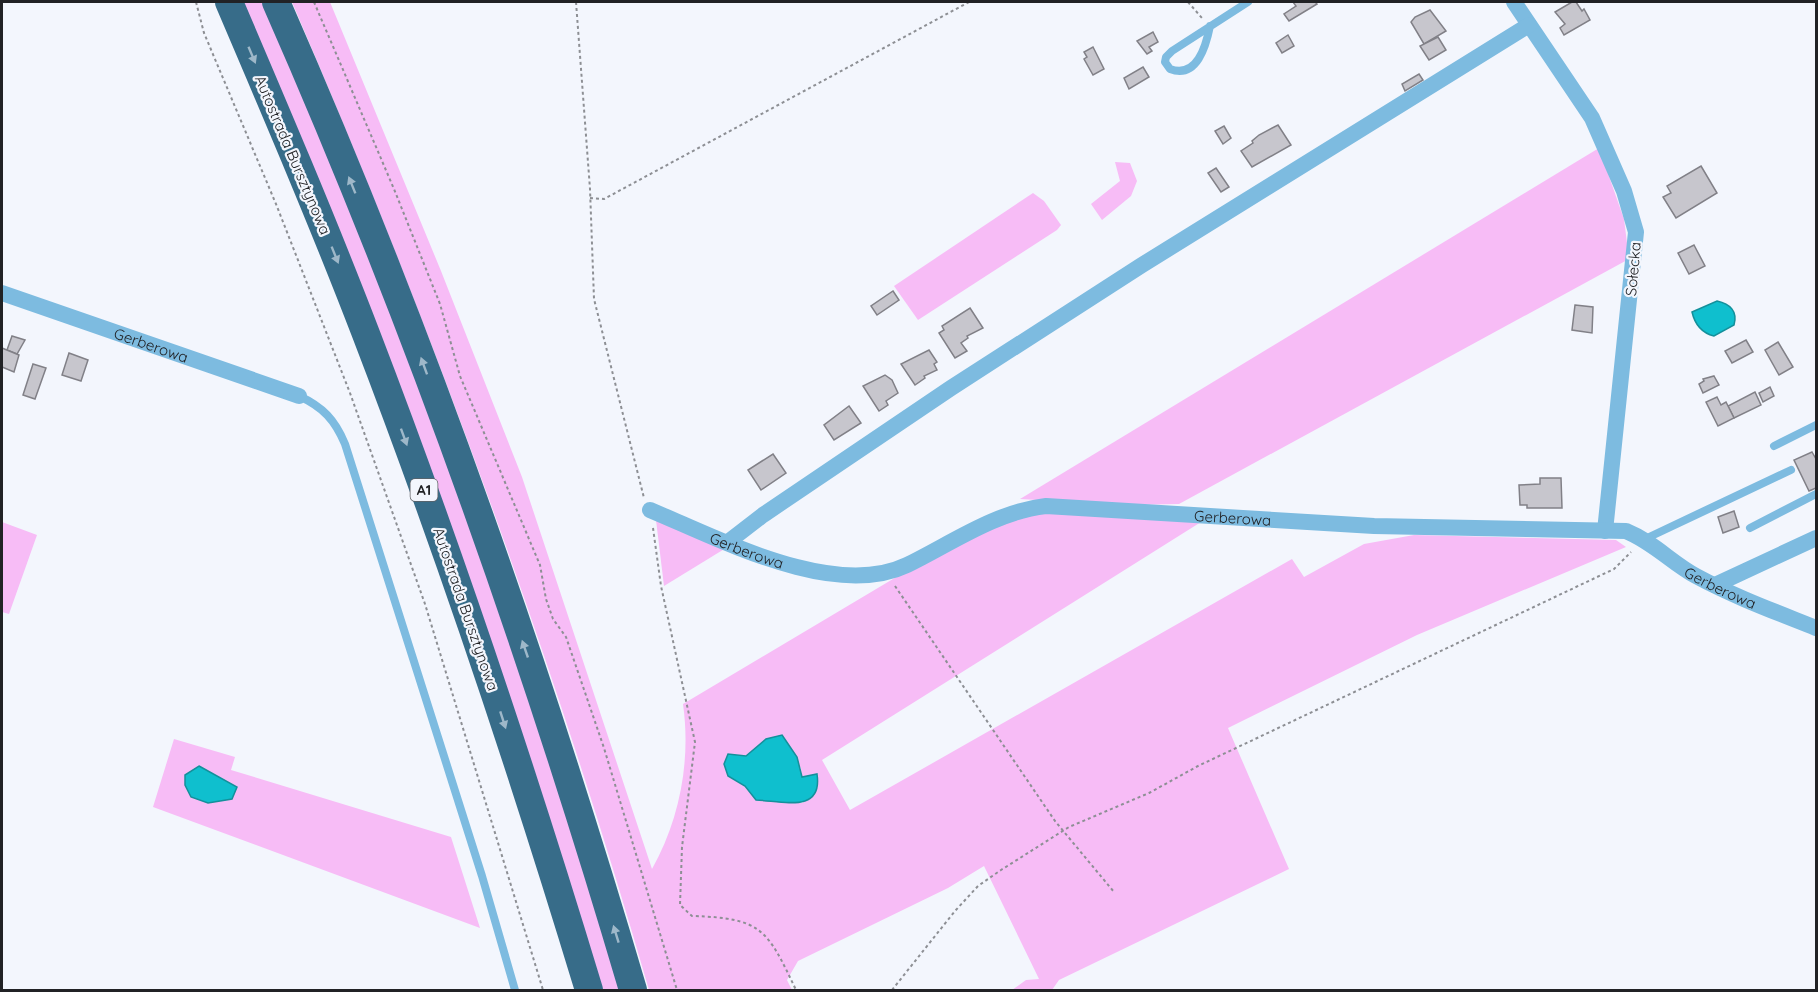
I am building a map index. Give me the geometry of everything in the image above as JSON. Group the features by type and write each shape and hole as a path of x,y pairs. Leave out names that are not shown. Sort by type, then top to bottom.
{"highway":[{"name":"Autostrada Bursztynowa","path":"229,2 314,204 423,488 493,689 589,990"},
{"path":"276,2 358,198 469,488 550,723 633,990"}],"street":[{"name":"Sołecka","path":"1514,2 1592,117 1624,191 1636,232 1605,531"},
{"path":"728,542 762,515 951,388 1142,265 1530,25"},
{"name":"Gerberowa","path":"2,292 299,396"},
{"name":"Gerberowa","path":"650,510 790,565 854,576 888,573 1001,517 1023,509 1046,506 1374,526 1626,531 1643,538 1695,575 1816,628"},
{"path":"1715,585 1816,538"}],"lane":[{"path":"1210,26 1206,48 1194,65 1185,71 1170,69 1165,62 1166,57 1210,26 1248,2"},
{"path":"299,396 324,410 338,426 345,444 478,865 515,990"},
{"path":"1774,446 1816,425"},
{"path":"1643,538 1791,470"},
{"path":"1750,528 1816,494"}],"path":[{"path":"196,2 200,23 280,215 350,393 425,604 543,990"},
{"path":"314,2 403,210 440,304 460,376 540,565 546,599 553,619 566,637 604,748 677,990"},
{"path":"590,198 604,199 969,2"},
{"path":"1188,2 1210,26"},
{"path":"892,990 978,886 1063,831 1614,569 1628,557 1643,538"},
{"path":"888,573 950,670 1063,831 1114,892"}],"shaded area":[{"path":"239,2 266,2 311,107 479,544 623,990 598,990"},
{"path":"292,2 330,2 441,271 522,477 652,869 670,830 681,789 685,746 683,704 898,576 1005,521 1046,512 1201,522 822,760 850,810 1292,559 1304,577 1364,544 1414,535 1616,540 1626,547 1417,635 1228,728 1289,869 1059,980 1052,990 1012,990 1026,980 1039,979 984,866 948,888 798,961 787,980 792,990 649,990 572,739 530,614 440,367","holes":["766,739 801,768 803,803 756,800 745,786 728,776"]},
{"path":"1599,148 1624,219 1629,259 1179,504 1127,505 1020,499"},
{"path":"1115,162 1130,163 1137,181 1131,196 1102,220 1091,204 1120,181"},
{"path":"1033,193 1044,201 1061,225 1057,230 918,320 894,286"},
{"path":"656,520 726,548 664,586"},
{"path":"2,522 37,535 9,614 2,612"},
{"path":"174,739 235,757 231,770 451,837 480,928 153,807"}],"water":[{"path":"1717,301 1732,309 1735,320 1734,325 1714,336 1700,328 1692,312"},
{"path":"782,735 797,757 802,777 817,774 817,787 814,795 807,800 788,803 756,800 745,786 728,776 724,764 728,754 746,756 766,739"},
{"path":"199,766 237,787 232,799 208,803 191,797 185,785 185,775"}],"building":[{"path":"1293,2 1315,2 1317,4 1289,21 1284,14 1296,6"},
{"path":"1576,2 1582,11 1584,9 1590,20 1564,35 1560,28 1565,24 1555,12"},
{"path":"1430,10 1446,31 1424,44 1411,22 1415,17"},
{"path":"1153,32 1158,42 1149,47 1152,51 1147,54 1137,41"},
{"path":"1288,35 1294,46 1282,53 1276,43"},
{"path":"1438,37 1446,50 1429,60 1420,46"},
{"path":"1093,47 1104,69 1093,75 1084,59 1087,57 1084,52"},
{"path":"1143,67 1149,77 1129,89 1124,78"},
{"path":"1419,74 1423,80 1405,91 1402,84"},
{"path":"1278,125 1291,145 1252,167 1241,151 1253,143 1252,141 1259,135"},
{"path":"1224,126 1231,138 1223,144 1215,131"},
{"path":"1701,166 1717,193 1676,218 1663,197 1671,193 1667,186"},
{"path":"1216,168 1229,187 1221,192 1208,173"},
{"path":"1694,245 1705,266 1689,274 1678,253"},
{"path":"893,291 899,300 877,315 871,306"},
{"path":"1575,305 1593,307 1592,333 1572,330"},
{"path":"970,308 983,328 967,336 968,338 961,343 967,351 955,358 939,333 944,330 942,326"},
{"path":"12,336 25,340 17,354 7,350"},
{"path":"1746,340 1753,352 1732,363 1725,351"},
{"path":"1778,342 1793,367 1779,375 1765,350"},
{"path":"2,348 19,355 14,372 2,367"},
{"path":"929,350 937,362 934,364 937,370 924,376 925,378 915,385 901,364"},
{"path":"69,353 88,360 81,381 62,375"},
{"path":"33,364 46,368 35,399 23,395"},
{"path":"885,375 892,380 898,393 886,401 888,405 879,411 863,386"},
{"path":"1714,376 1719,385 1703,393 1699,384 1704,381 1703,379"},
{"path":"1770,387 1774,396 1763,402 1759,393"},
{"path":"1755,392 1761,405 1734,418 1728,406"},
{"path":"1717,397 1721,405 1726,402 1734,418 1718,426 1706,402"},
{"path":"849,406 861,423 834,440 824,425"},
{"path":"1812,452 1816,459 1816,488 1809,491 1794,460"},
{"path":"773,454 786,473 761,490 748,470"},
{"path":"1540,478 1561,478 1562,508 1527,508 1527,505 1520,505 1519,485 1540,484"},
{"path":"1734,511 1739,527 1723,533 1718,517"}]}
